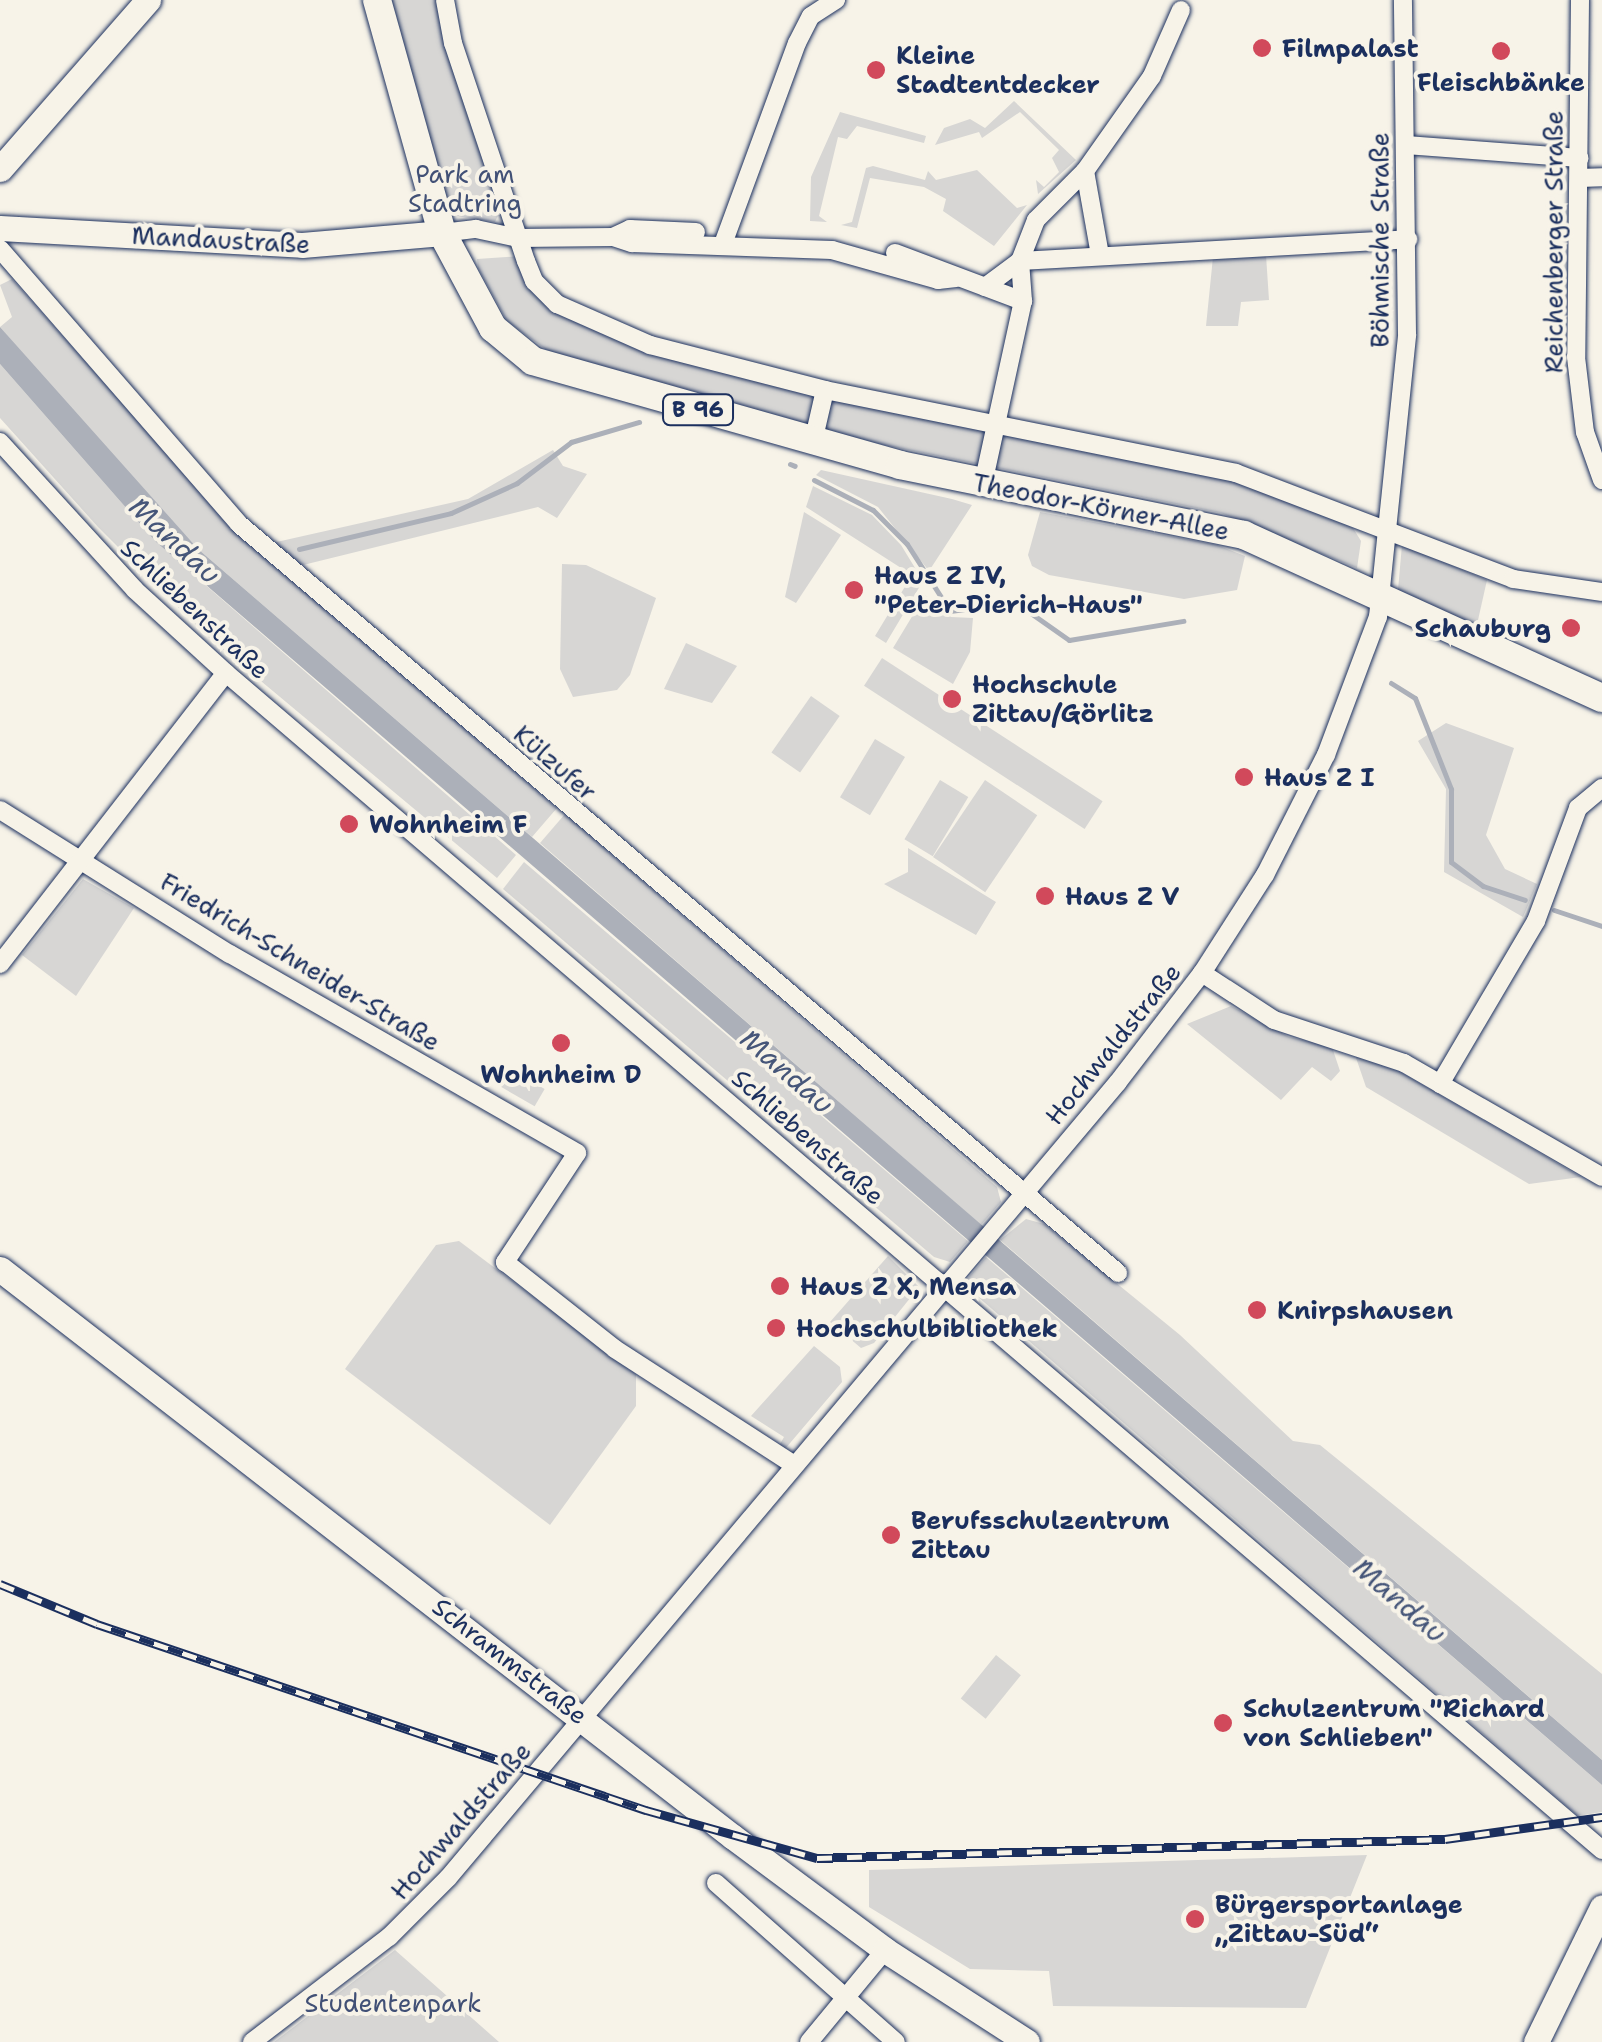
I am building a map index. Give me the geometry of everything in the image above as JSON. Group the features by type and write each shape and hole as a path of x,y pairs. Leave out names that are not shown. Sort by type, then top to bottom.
{"main road":[{"path":"0,169 148,0"},
{"name":"B 96","path":"377,0 456,232"},
{"name":"Mandaustraße","path":"0,228 302,246 456,232"},
{"name":"Theodor-Körner-Allee","path":"456,232 493,328 533,361 813,442 982,484 1244,536 1379,599"},
{"name":"B 96","path":"1379,599 1602,698"},
{"name":"Schrammstraße","path":"0,1269 885,1950 1028,2042"},
{"path":"1536,2042 1602,1906"}],"street":[{"path":"445,0 453,43 514,238 534,281 557,304 650,344 826,390 1207,465 1384,525 1513,579 1602,592"},
{"path":"725,238 796,43 811,16 836,0"},
{"name":"Böhmische Straße","path":"1379,599 1384,525 1408,334 1403,0"},
{"name":"Reichenberger Straße","path":"1580,0 1576,356 1585,432 1602,480"},
{"path":"982,484 1022,301 1020,261 1036,220 1085,171 1152,76 1181,10"},
{"path":"1406,145 1580,168 1602,177"},
{"path":"1085,171 1100,254"},
{"path":"456,232 474,238 612,237 632,243 725,238 832,250 938,280 956,278 1022,301"},
{"path":"986,287 1020,261 1408,239"},
{"name":"Külzufer","path":"0,249 239,524 1118,1273"},
{"path":"813,442 826,390"},
{"name":"Schliebenstraße","path":"0,442 135,590 226,673 1602,1850"},
{"name":"Hochwaldstraße","path":"252,2042 408,1920 1024,1194 1202,972 1296,818 1372,639 1379,599"},
{"path":"0,964 226,673"},
{"path":"1440,1084 1536,921 1578,808 1602,788"},
{"name":"Friedrich-Schneider-Straße","path":"0,810 230,954 577,1153 505,1262 615,1349 794,1465"},
{"path":"1202,972 1274,1020 1383,1052 1602,1177"},
{"path":"716,1884 896,2042"},
{"path":"808,2042 885,1950"}],"green space":[{"name":"Park am Stadtring","path":"391,0 441,0 500,211 495,222 443,214"},
{"path":"1014,101 1076,160 1038,194 1036,180 1044,187 1059,172 1052,158 1059,150 1020,112 982,138 979,132 935,145 944,128 970,119 985,128"},
{"path":"840,112 926,136 924,143 857,126 847,139 838,137 819,216 827,222 810,221 811,177"},
{"path":"873,166 925,180 928,171 936,180 977,170 1017,208 1027,205 994,246 943,211 946,199 924,187 870,178 857,228 841,225 852,222 866,168"},
{"path":"1266,255 1269,300 1241,302 1238,326 1206,326 1213,257"},
{"path":"521,256 558,312 839,399 1184,466 1281,493 1353,528 1361,541 1357,568 1221,513 824,433 548,351 507,321 478,268 477,259"},
{"path":"12,279 234,529 557,808 532,837 198,549 120,468 0,327 12,317 0,285"},
{"path":"0,364 156,542 516,855 497,878 207,636 98,527 0,418"},
{"path":"553,450 563,466 587,474 557,518 538,507 299,566 272,543 468,499"},
{"path":"821,470 972,505 929,571 878,507 816,475"},
{"path":"813,486 872,515 901,545 923,581 886,643 875,636 912,575 806,507"},
{"path":"804,512 841,535 796,603 785,597"},
{"path":"1040,512 1217,545 1245,556 1237,590 1184,599 1049,575 1032,566 1028,555"},
{"path":"1402,545 1487,580 1476,629 1398,590"},
{"path":"562,564 586,565 656,598 630,675 617,690 573,697 560,669"},
{"path":"925,595 951,617 973,618 970,652 953,684 893,648"},
{"path":"686,643 737,666 712,703 664,689"},
{"path":"882,658 1103,801 1085,829 864,686"},
{"path":"811,696 840,716 800,773 771,753"},
{"path":"1446,723 1514,748 1486,835 1505,869 1537,884 1523,917 1444,872 1446,789 1418,741"},
{"path":"875,739 905,757 870,815 840,797"},
{"path":"940,780 968,797 933,856 904,839"},
{"path":"985,780 1037,815 985,892 933,857"},
{"path":"565,814 997,1187 1001,1202 981,1225 540,843"},
{"path":"908,848 996,902 976,935 884,884 908,872"},
{"path":"524,862 968,1241 950,1262 934,1257 503,889"},
{"path":"83,879 134,908 76,996 22,955"},
{"path":"1231,1006 1289,1037 1332,1047 1340,1071 1331,1081 1312,1067 1281,1100 1187,1024"},
{"path":"1354,1052 1385,1063 1581,1177 1529,1184 1366,1087"},
{"path":"510,1069 545,1089 535,1106 500,1086"},
{"path":"1026,1219 1044,1224 1180,1335 1293,1441 1320,1445 1602,1674 1602,1760 1000,1240"},
{"path":"459,1241 636,1374 636,1406 550,1525 345,1369 436,1245"},
{"path":"888,1256 919,1287 874,1343 861,1348 830,1322"},
{"path":"986,1257 1602,1785 1602,1812 1578,1816 970,1290 968,1278"},
{"path":"814,1346 840,1367 842,1382 785,1449 779,1446 784,1437 751,1416"},
{"path":"996,1655 1021,1675 986,1719 961,1699"},
{"name":"Bürgersportanlage „Zittau-Süd“","path":"1367,1855 1306,2008 1053,2006 1049,1971 970,1969 869,1907 869,1870"},
{"name":"Studentenpark","path":"395,1950 499,2042 274,2042 349,1985"}],"water":[{"name":"Mandau","path":"0,327 198,549 1602,1760 1602,1785 156,542 0,364"}],"waterway":[{"path":"299,549 451,513 517,483 571,442 639,422"},
{"path":"790,464 795,466"},
{"path":"814,480 873,510 907,544 950,611 1015,602 1069,640 1183,621"},
{"path":"1391,683 1415,698 1451,789 1451,862 1483,886 1525,900"},
{"path":"1554,910 1602,926"}],"railway":[{"path":"0,1584 97,1624 646,1810 817,1858 1445,1839 1602,1817"}],"place":[{"name":"Filmpalast","path":"1262,48"},
{"name":"Fleischbänke","path":"1501,51"},
{"name":"Kleine Stadtentdecker","path":"876,70"},
{"name":"Haus Z IV, \"Peter-Dierich-Haus\"","path":"854,590"},
{"name":"Schauburg","path":"1571,628"},
{"name":"Hochschule Zittau/Görlitz","path":"952,699"},
{"name":"Haus Z I","path":"1244,777"},
{"name":"Wohnheim F","path":"349,824"},
{"name":"Haus Z V","path":"1045,896"},
{"name":"Wohnheim D","path":"561,1043"},
{"name":"Haus Z X, Mensa","path":"780,1286"},
{"name":"Knirpshausen","path":"1257,1310"},
{"name":"Hochschulbibliothek","path":"776,1328"},
{"name":"Berufsschulzentrum Zittau","path":"891,1535"},
{"name":"Schulzentrum \"Richard von Schlieben\"","path":"1223,1723"},
{"name":"Bürgersportanlage „Zittau-Süd“","path":"1195,1919"}]}
